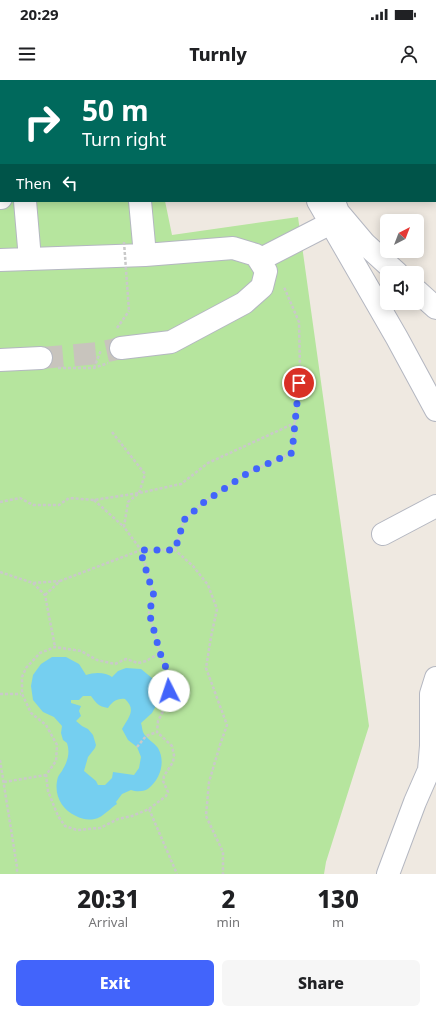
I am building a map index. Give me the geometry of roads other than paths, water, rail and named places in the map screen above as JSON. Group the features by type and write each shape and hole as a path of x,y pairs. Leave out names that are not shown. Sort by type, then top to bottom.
{"street":[{"path":"25,202 30,259"},
{"path":"140,202 145,255"},
{"path":"319,202 397,338 436,410"},
{"path":"334,202 338,212 365,244 389,266"},
{"path":"259,260 331,223"},
{"path":"0,260 145,255 233,248 256,255 266,271 262,287 244,303 171,342 121,348"},
{"path":"424,297 436,308"},
{"path":"0,360 41,358"},
{"path":"383,534 436,506"},
{"path":"388,874 415,802 429,770 431,746 431,694 436,678"}],"water":[{"path":"52,657 66,657 79,664 86,675 100,673 107,674 112,677 118,671 126,668 141,669 152,678 157,688 157,704 152,713 141,723 144,734 158,748 162,759 162,764 159,775 149,788 140,791 131,790 122,794 116,802 117,804 102,816 94,819 88,820 79,817 71,813 62,805 58,795 57,783 58,776 63,770 67,760 68,746 63,740 61,733 62,726 54,717 43,712 33,700 31,686 33,675 41,664","holes":["83,696 91,696 98,704 108,708 113,702 120,699 125,699 129,703 131,710 129,718 122,729 128,740 137,747 141,757 139,768 134,775 113,772 112,778 105,785 98,785 96,781 84,771 88,757 96,745 93,735 88,729 76,721 81,716 79,711 81,706 71,703 71,700 79,700"]}],"tunnel":[{"path":"41,358 99,353 121,348"}]}
